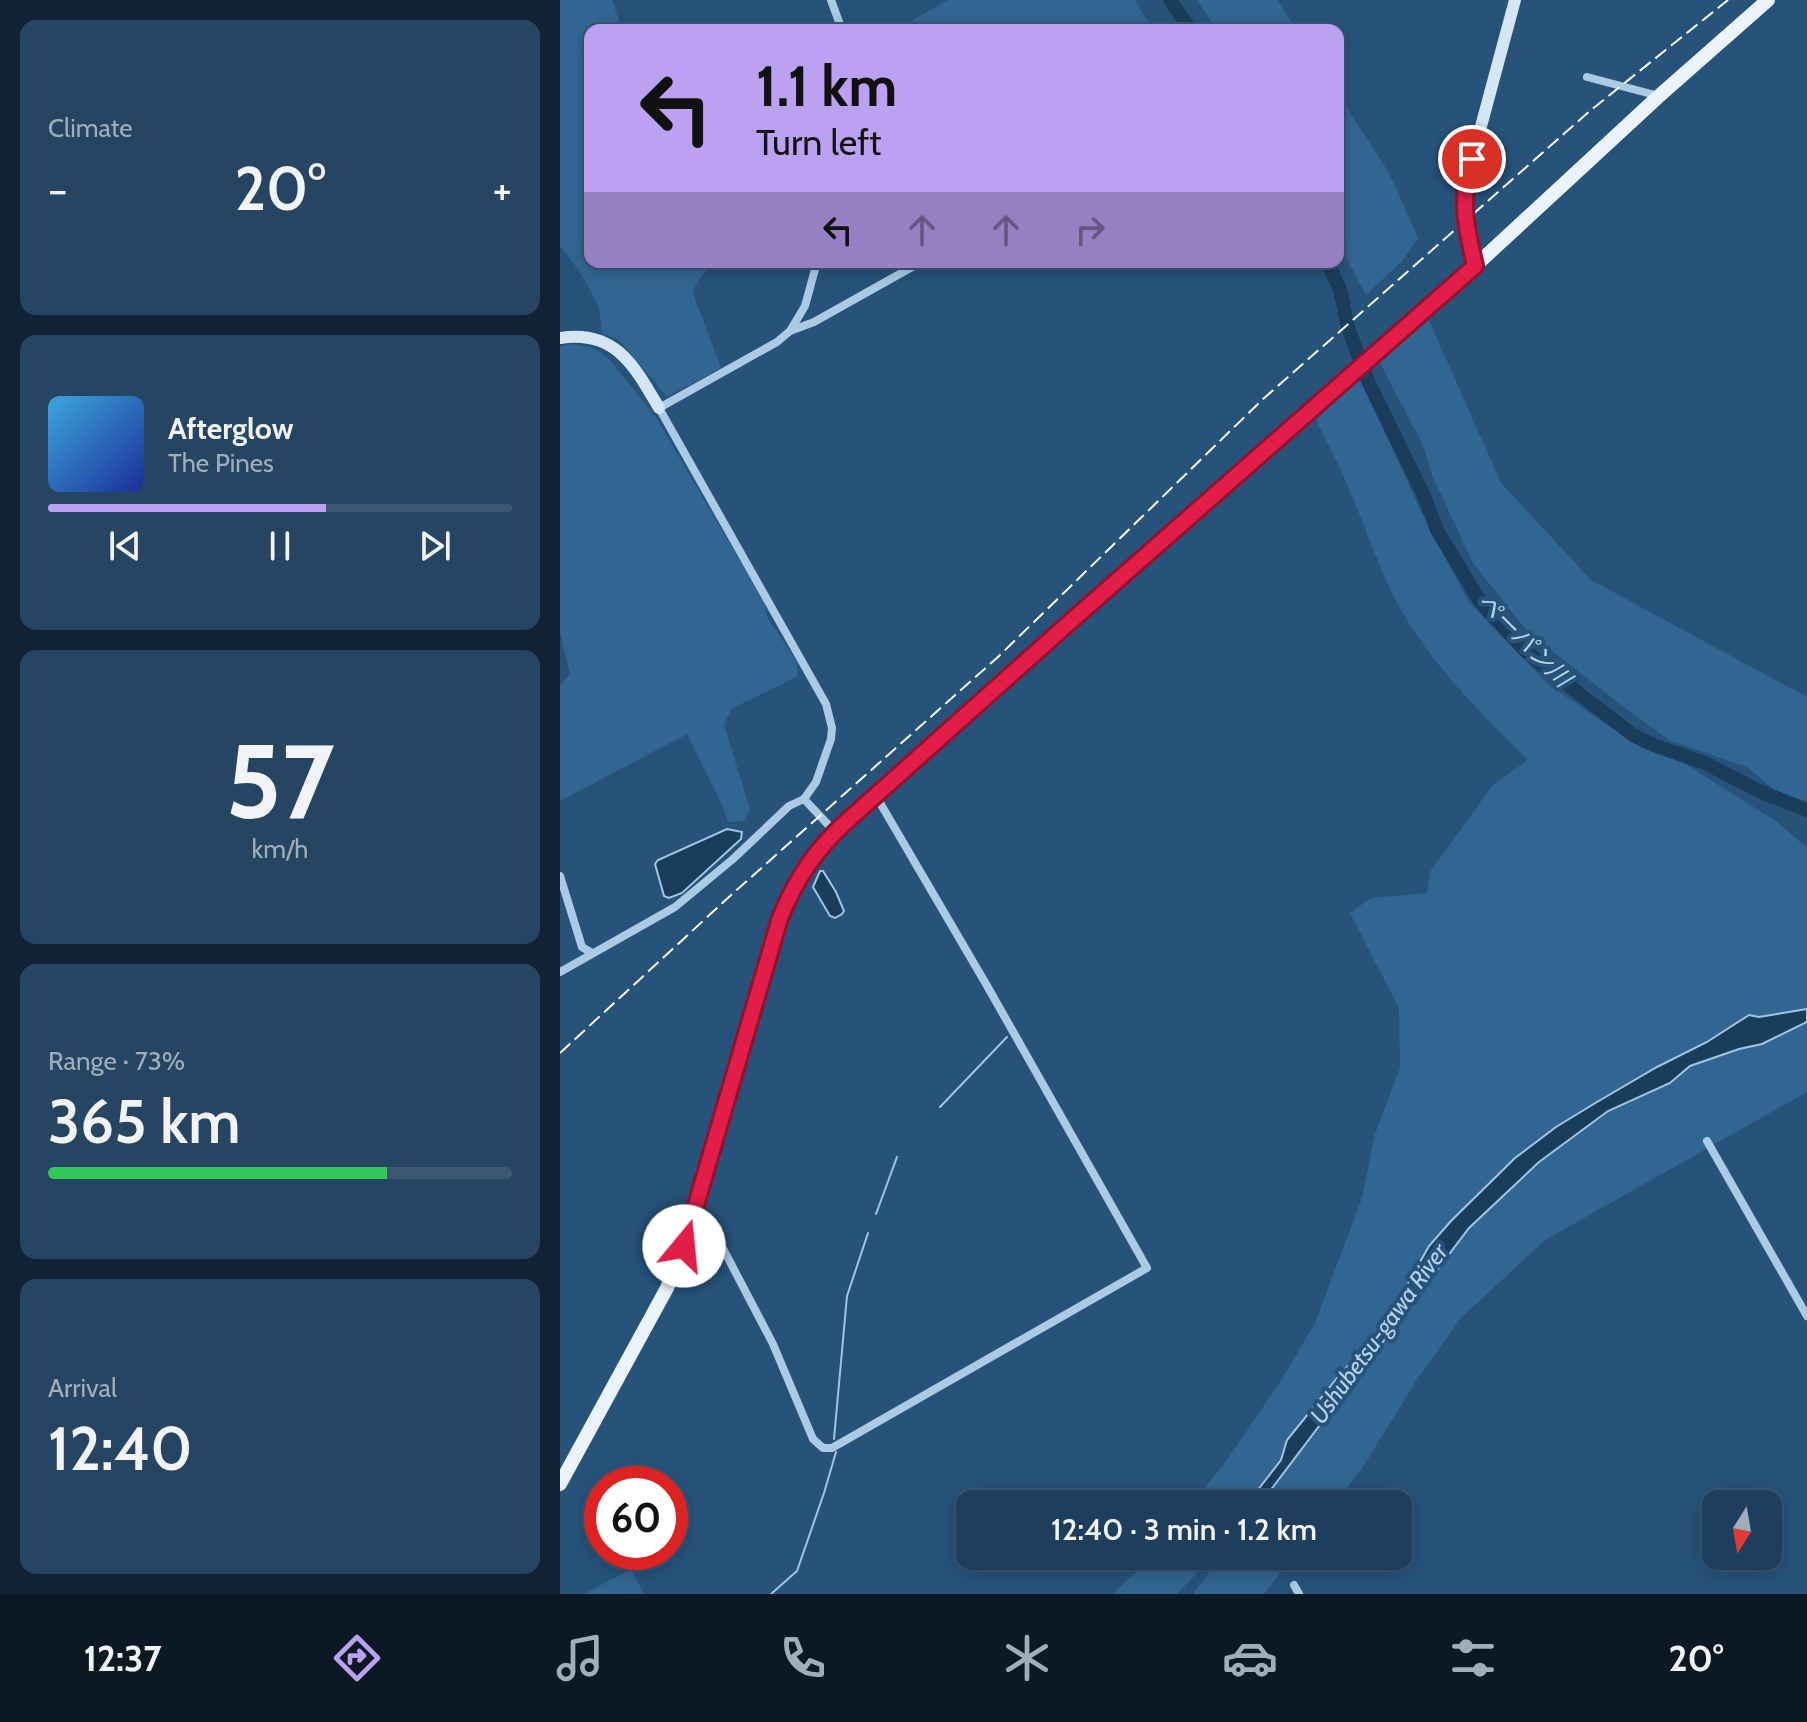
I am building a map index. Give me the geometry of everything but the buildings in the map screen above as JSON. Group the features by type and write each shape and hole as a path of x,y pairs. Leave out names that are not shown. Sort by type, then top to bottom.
{"main road":[{"path":"560,1484 667,1288 684,1246 780,918 804,868 835,832 1475,266 1768,0"}],"street":[{"path":"831,0 840,24"},
{"path":"1475,266 1465,220 1465,186 1515,0"},
{"path":"1587,77 1659,96"},
{"path":"659,408 777,342 790,331 805,306 815,268"},
{"path":"790,331 814,322 910,268"},
{"path":"560,338 586,337 615,348 634,366 820,694 832,728 816,782 804,799 789,806 733,859 675,907 560,972"},
{"path":"695,1209 706,1216 773,1344 813,1439 823,1448 832,1448 1147,1268 876,796"},
{"path":"804,799 835,832"},
{"path":"560,876 582,947 592,953"},
{"path":"1707,1141 1807,1316"},
{"path":"1294,1585 1299,1594"}],"shaded area":[{"path":"560,0 612,0 620,24 584,24 584,268 708,268 692,291 721,368 667,397 619,340 602,333 599,307 580,272 560,246"},
{"path":"948,0 1135,0 1151,24 906,24"},
{"path":"1197,0 1277,0 1293,24 1213,24"},
{"path":"1344,103 1389,173 1418,238 1402,261 1366,295 1344,253"},
{"path":"1427,316 1501,483 1591,580 1807,697 1807,816 1747,767 1669,740 1620,704 1528,632 1473,563 1432,475 1423,445 1379,361"},
{"path":"572,344 594,348 609,359 655,416 764,602 767,617 797,662 798,676 731,709 724,725 750,809 745,821 728,822 687,734 560,801 560,685 570,674 560,632 560,347"},
{"path":"1361,381 1420,509 1468,601 1549,685 1641,748 1679,760 1777,822 1807,848 1807,1009 1759,1017 1749,1015 1556,1127 1515,1158 1429,1246 1405,1289 1364,1350 1342,1372 1287,1440 1281,1460 1258,1490 1203,1490 1282,1379 1315,1323 1362,1198 1375,1134 1400,1068 1399,1008 1350,913 1371,898 1427,893 1430,872 1492,786 1528,760 1432,656 1405,617 1382,571 1315,417 1349,385"},
{"path":"1807,1022 1807,1092 1545,1240 1461,1318 1345,1490 1271,1490 1469,1228 1539,1162 1608,1111 1670,1083 1690,1066 1762,1044"},
{"path":"632,1570 644,1594 584,1594"},
{"path":"1138,1570 1198,1570 1177,1594 1113,1594"},
{"path":"1211,1570 1282,1570 1264,1594 1193,1594"}],"water":[{"path":"727,829 742,832 741,839 682,893 669,898 664,896 655,864 658,860"},
{"path":"820,871 836,892 844,911 835,918 830,916 813,887"},
{"name":"Ushubetsu-gawa River","path":"1807,1009 1807,1022 1762,1044 1690,1066 1670,1083 1608,1111 1539,1162 1469,1228 1271,1490 1258,1490 1281,1460 1287,1440 1342,1372 1364,1350 1405,1289 1429,1246 1515,1158 1556,1127 1657,1067 1707,1042 1749,1015 1759,1017"}],"waterway":[{"name":"ペーパン川","path":"1170,0 1187,24"},
{"name":"ペーパン川","path":"1330,268 1340,289 1348,327 1367,379 1425,498 1437,530 1481,603 1542,665 1633,735 1705,763 1759,791 1807,810"},
{"path":"940,1107 1007,1037"},
{"path":"876,1214 897,1157"},
{"path":"834,1439 847,1296 868,1233"},
{"path":"771,1594 797,1571 836,1452"}],"railway":[{"path":"560,1053 730,896 999,656 1262,400 1591,110 1728,0"}],"route":[{"path":"684,1246 780,918 804,868 847,821 1475,266 1463,203 1472,159"}]}
